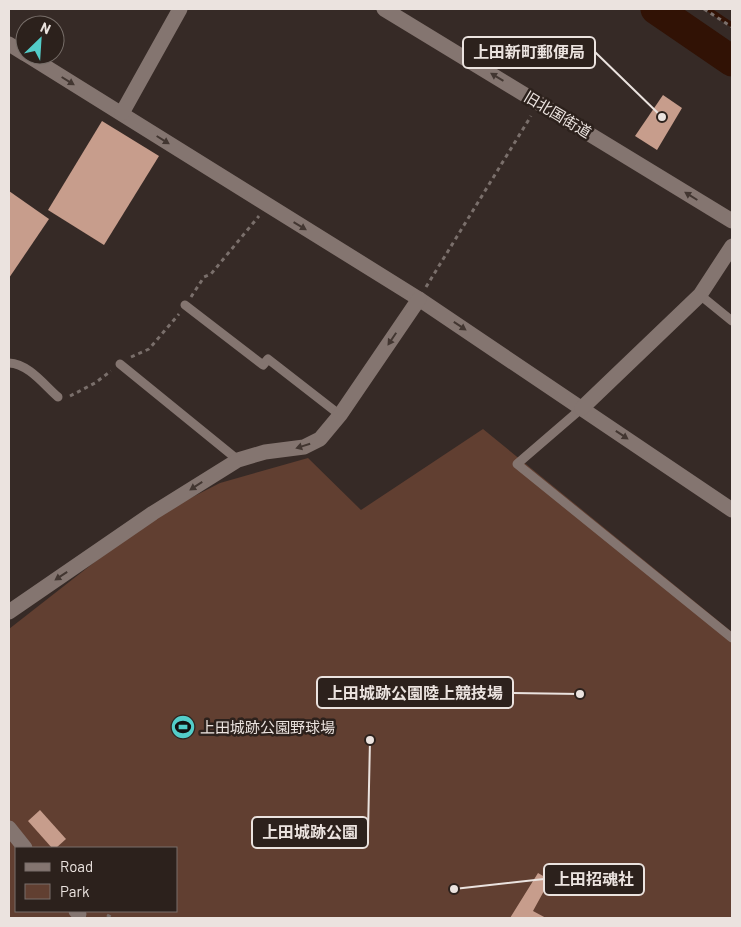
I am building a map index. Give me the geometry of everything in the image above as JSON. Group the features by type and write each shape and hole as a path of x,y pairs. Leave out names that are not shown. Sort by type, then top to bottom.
{"street":[{"path":"122,114 180,9"},
{"name":"旧北国街道","path":"384,9 732,221"},
{"path":"42,65 419,298 732,510"},
{"path":"582,408 700,295 732,246"},
{"path":"9,612 154,513 238,460 265,452 304,447 320,438 340,415 419,298"},
{"path":"9,829 24,847"}],"lane":[{"path":"700,295 732,321"},
{"path":"186,305 263,365 268,359 340,415"},
{"path":"9,363 18,363 28,370 58,398"},
{"path":"120,364 238,460"},
{"path":"582,408 517,464 732,638"}],"path":[{"path":"704,9 732,28"},
{"path":"419,298 539,103"},
{"path":"58,398 65,398 95,383 129,358 149,349 186,305 204,277 211,274 267,205"},
{"path":"107,915 113,918"}],"green space":[{"path":"483,429 732,632 732,918 9,918 9,629 151,518 220,483 308,458 361,510"}],"building":[{"path":"663,95 682,108 657,150 635,136"},
{"path":"102,121 159,156 104,245 48,210"},
{"path":"9,191 49,219 9,278"},
{"path":"40,810 66,839 57,847 51,847 28,821"},
{"path":"538,873 550,880 533,911 546,918 510,918"}],"waterway":[{"path":"656,9 732,61"},
{"path":"708,9 732,25"}],"place":[{"name":"上田新町郵便局","path":"662,117"},
{"name":"上田城跡公園陸上競技場","path":"580,694"},
{"name":"上田城跡公園野球場","path":"183,727"},
{"name":"上田城跡公園","path":"370,740"},
{"name":"上田招魂社","path":"454,889"}]}
